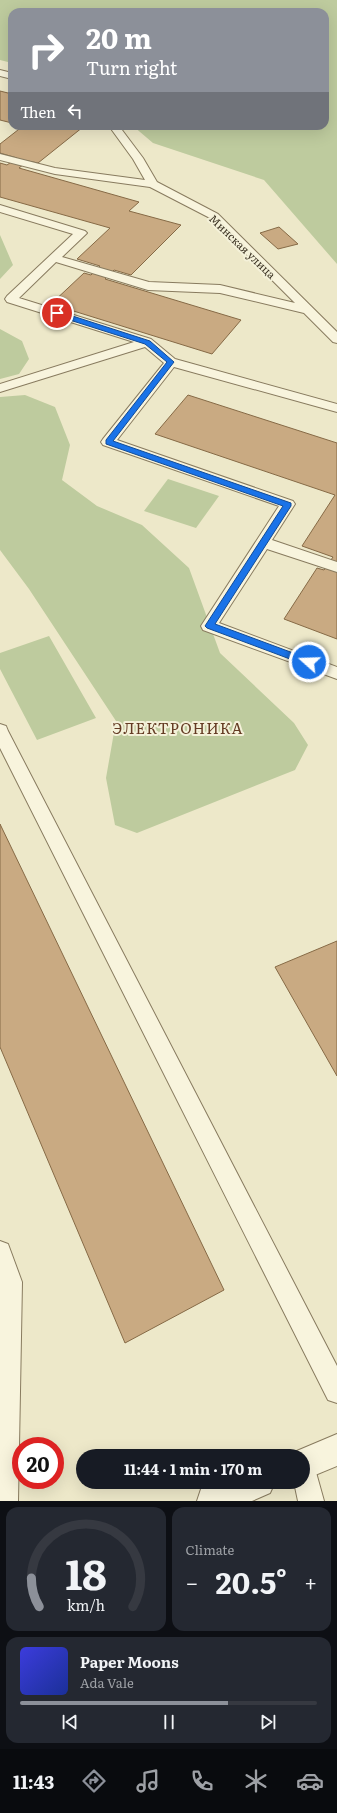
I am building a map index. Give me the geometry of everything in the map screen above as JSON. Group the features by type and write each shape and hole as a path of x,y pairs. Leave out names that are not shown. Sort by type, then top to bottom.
{"street":[{"path":"310,1463 337,1450"},
{"path":"213,1501 242,1489"}],"lane":[{"path":"117,130 138,158 153,184"},
{"name":"Минская улица","path":"0,157 55,171 153,184 192,203 214,216 337,340"},
{"path":"0,208 81,233 11,299 147,342 171,362 337,408"},
{"path":"54,258 148,286 220,289 307,310"},
{"path":"0,388 147,342"},
{"path":"171,362 108,442 288,504 210,626 337,673"},
{"path":"264,542 337,566"},
{"path":"0,731 337,1391"},
{"path":"0,1252 12,1282 6,1501"},
{"path":"308,1489 311,1501"}],"green space":[{"path":"0,0 337,0 337,264 264,180 153,143 138,130 329,130 329,8 8,8 8,62 0,60"},
{"path":"0,235 13,265 0,279"},
{"path":"0,329 22,341 29,359 19,374 0,379"},
{"path":"25,395 55,407 70,445 62,480 97,506 142,525 189,568 220,653 294,723 308,745 295,770 137,833 115,825 106,778 116,721 29,589 0,550 0,397"},
{"path":"168,479 219,496 196,528 144,511"},
{"path":"49,636 96,718 37,740 0,669 0,653"}],"building":[{"path":"0,91 8,93 8,122 0,120"},
{"path":"18,130 79,130 38,163 28,161 19,168 139,202 129,211 181,225 131,275 114,270 105,279 241,320 212,354 51,304 84,273 91,275 100,266 77,259 110,228 0,197 0,163 7,165 17,158 0,153 0,144"},
{"path":"279,227 298,244 278,249 260,233"},
{"path":"188,395 337,443 337,639 284,619 317,568 324,570 333,557 302,546 335,495 155,434"},
{"path":"0,824 224,1290 125,1343 0,1047"},
{"path":"337,941 337,1076 275,967"}],"district":[{"name":"ЭЛЕКТРОНИКА","path":"178,727"}],"route":[{"path":"57,313 147,342 171,362 108,442 288,504 210,626 309,662"}]}
